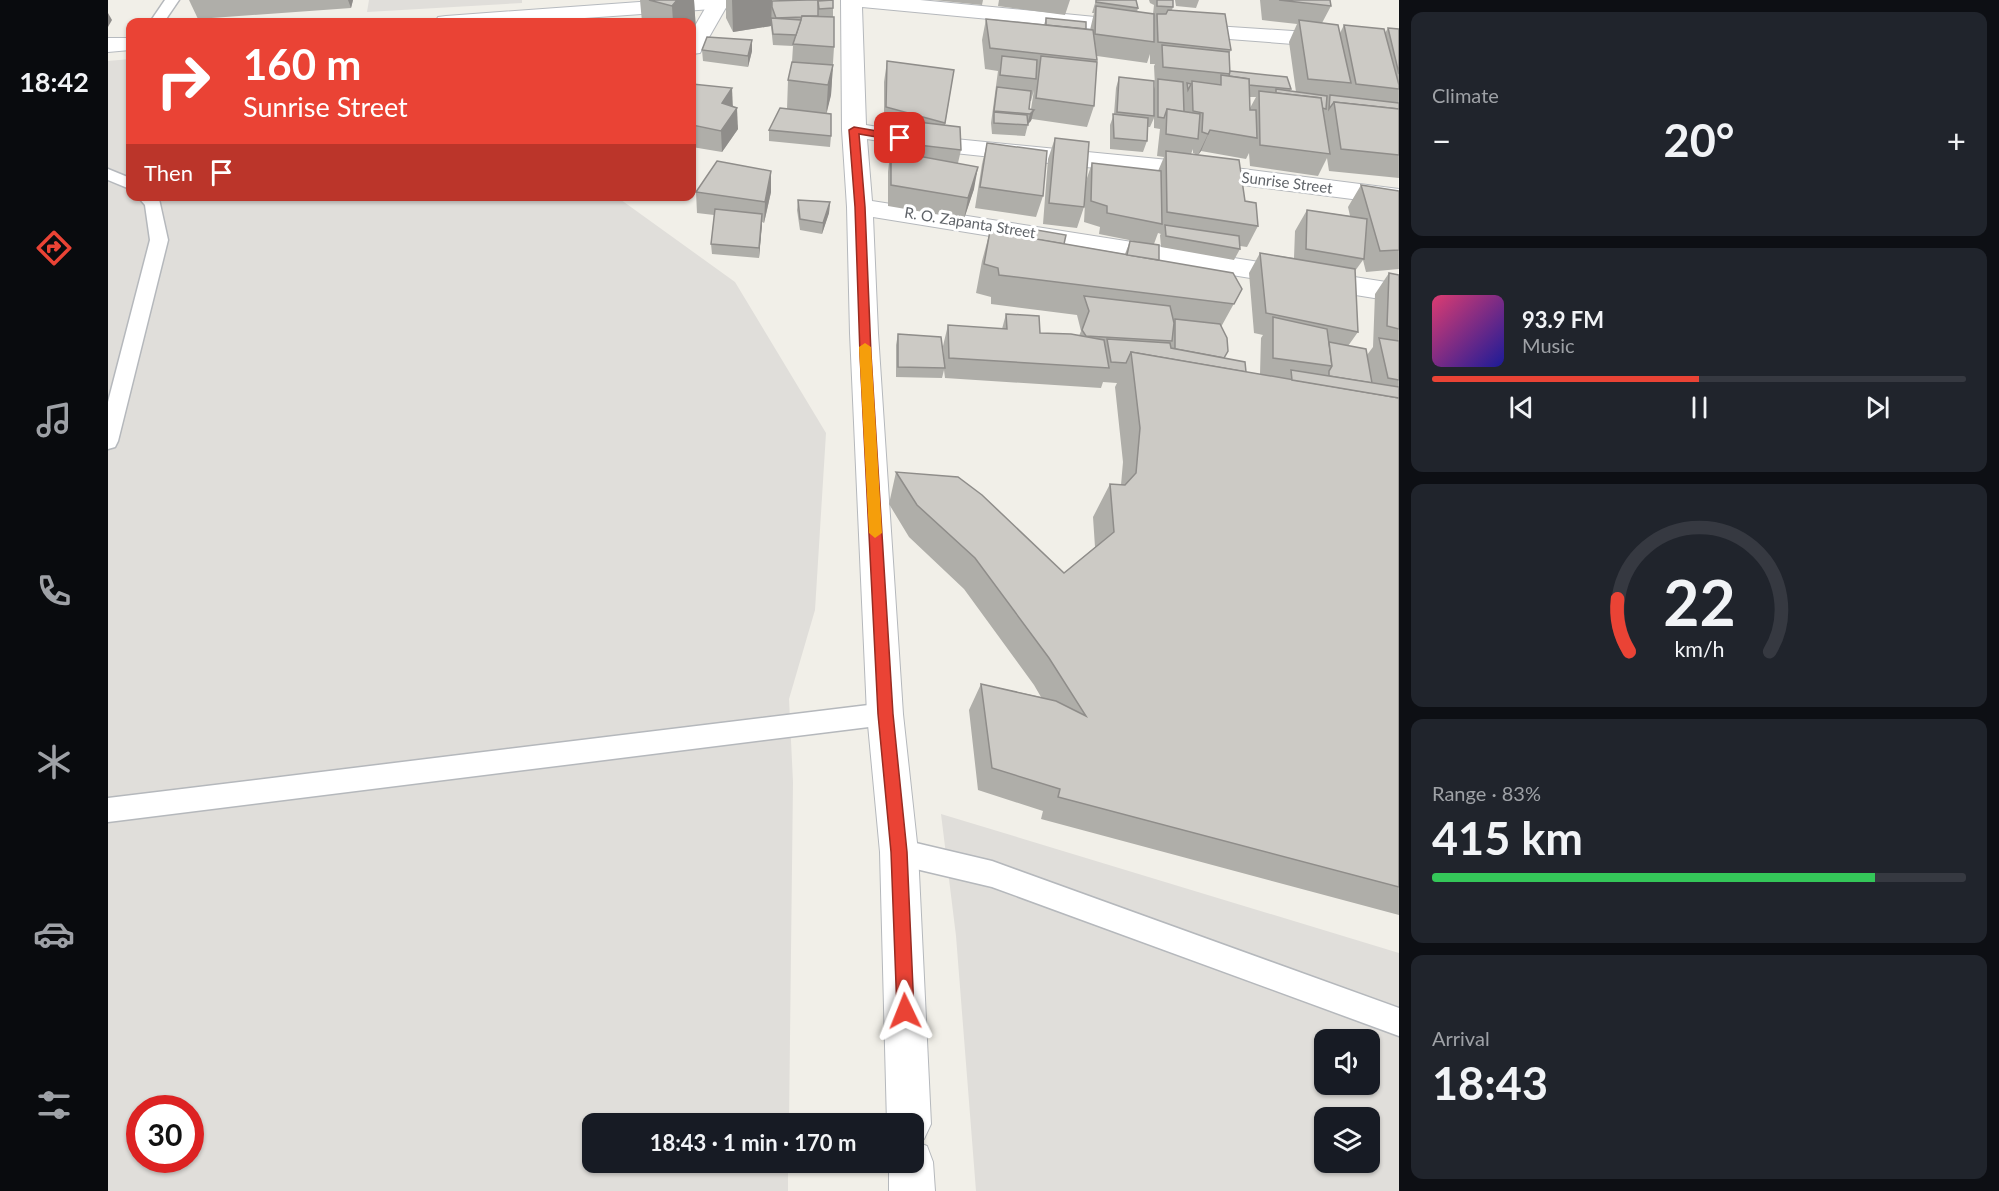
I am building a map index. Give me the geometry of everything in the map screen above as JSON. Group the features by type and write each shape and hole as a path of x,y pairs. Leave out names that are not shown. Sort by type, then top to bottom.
{"street":[{"path":"506,18 755,0"},
{"path":"909,1113 899,852 885,714 884,482 854,130 853,0 1161,28 1399,45"},
{"path":"696,41 718,4"},
{"path":"108,45 126,44"},
{"name":"Sunrise Street","path":"854,130 945,146 1189,170 1399,197"},
{"name":"R. O. Zapanta Street","path":"860,207 1399,293"},
{"path":"911,1173 912,1191"}],"lane":[{"path":"160,18 172,0"},
{"path":"108,174 126,182"},
{"path":"108,441 159,240 153,203 151,201"},
{"path":"108,810 885,714"},
{"path":"899,852 992,874 1399,1022"}],"shaded area":[{"path":"369,0 522,0 522,3 367,12"},
{"path":"126,59 126,201 623,201 735,282 826,433 815,610 789,699 793,782 789,1113 582,1113 582,1173 788,1173 788,1191 108,1191 108,61"},
{"path":"941,814 1399,953 1399,1191 976,1191 956,936"}],"building":[{"path":"649,0 677,0 672,6"},
{"path":"824,0 818,1 818,16 776,18 772,7 772,1"},
{"path":"833,0 833,8 819,9 818,1"},
{"path":"1096,0 1136,0 1138,8 1096,2"},
{"path":"1157,0 1173,0 1173,7 1157,6"},
{"path":"1279,0 1330,0 1331,6"},
{"path":"1096,6 1154,14 1154,42 1095,34"},
{"path":"1168,10 1225,14 1231,50 1158,42 1157,14 1166,14"},
{"path":"802,16 834,17 834,47 793,44"},
{"path":"771,18 801,20 796,35 773,34"},
{"path":"1046,18 1086,22 1086,29 1046,25"},
{"path":"986,19 1093,30 1097,60 990,48"},
{"path":"1299,20 1338,25 1351,83 1308,79"},
{"path":"1344,25 1384,29 1399,89 1356,84"},
{"path":"1388,28 1399,29 1399,74"},
{"path":"707,37 752,40 748,56 702,50"},
{"path":"1162,45 1229,52 1230,74 1163,67"},
{"path":"1002,56 1037,60 1036,79 1000,75"},
{"path":"1041,56 1097,62 1094,106 1036,98"},
{"path":"887,61 954,70 945,123 886,107"},
{"path":"792,62 833,65 828,85 788,80"},
{"path":"1230,71 1287,77 1291,89 1249,85 1249,79 1229,76"},
{"path":"1221,75 1249,79 1250,110 1256,110 1257,138 1210,130 1208,134 1202,132 1203,113 1193,111 1192,81 1221,85"},
{"path":"1119,77 1154,81 1154,116 1117,112"},
{"path":"1158,79 1183,82 1184,112 1167,109 1164,118 1158,117"},
{"path":"696,84 732,88 722,103 737,108 721,131 696,126"},
{"path":"997,87 1031,91 1029,109 1034,110 1030,114 994,111"},
{"path":"1276,89 1327,96 1326,109 1322,108 1321,98 1276,93"},
{"path":"1259,91 1321,98 1330,154 1260,145"},
{"path":"1330,95 1399,103 1399,109 1334,102 1329,109"},
{"path":"1334,102 1399,109 1399,155 1341,149"},
{"path":"780,108 831,114 831,136 769,130"},
{"path":"1167,109 1200,114 1198,139 1166,134"},
{"path":"994,112 1027,115 1028,125 994,123"},
{"path":"1113,114 1148,118 1147,141 1114,138"},
{"path":"884,118 960,127 961,150 884,141"},
{"path":"1055,138 1089,142 1084,207 1049,203"},
{"path":"987,143 1047,151 1043,196 980,187"},
{"path":"891,151 978,167 968,198 891,185"},
{"path":"1166,151 1239,160 1245,201 1256,203 1258,226 1167,212"},
{"path":"717,161 771,171 765,202 696,192"},
{"path":"1092,163 1161,171 1162,224 1107,213 1107,206 1091,201"},
{"path":"1361,185 1399,191 1399,250 1380,251"},
{"path":"798,200 830,202 823,223 800,219"},
{"path":"715,209 762,214 759,248 711,244"},
{"path":"1307,210 1367,219 1364,259 1306,249"},
{"path":"1165,225 1239,236 1240,249 1166,236"},
{"path":"1025,228 1066,235 1064,244 1022,237"},
{"path":"990,231 1233,273 1242,289 1234,304 999,275 998,268 984,264"},
{"path":"1130,241 1159,245 1159,260 1127,255"},
{"path":"1260,253 1355,269 1358,332 1266,313"},
{"path":"1389,273 1399,275 1399,329 1387,326"},
{"path":"1084,296 1170,306 1174,323 1172,341 1086,336 1082,330 1089,311"},
{"path":"1006,314 1039,316 1040,333 1071,334 1104,340 1109,368 949,358 948,325 1007,329"},
{"path":"1273,317 1327,329 1332,366 1273,358"},
{"path":"1175,319 1220,324 1227,338 1228,351 1224,358 1175,349"},
{"path":"898,334 941,337 945,368 898,367"},
{"path":"1379,338 1399,341 1399,380 1388,378"},
{"path":"1107,339 1170,343 1171,348 1245,362 1246,372 1131,352 1126,363 1111,362"},
{"path":"1329,342 1366,349 1372,383 1329,376 1332,366"},
{"path":"1131,352 1399,398 1399,887 1058,797 1060,789 992,768 981,684 1056,701 1086,716 1049,658 975,558 917,505 896,472 958,477 982,495 1064,573 1114,532 1110,484 1125,485 1136,473 1140,428"},
{"path":"1291,370 1399,387 1399,398 1292,380"}],"slow traffic":[{"path":"865,347 875,533"}],"route":[{"path":"900,138 854,130 860,207 865,354 885,714 899,852 905,1011"}]}
